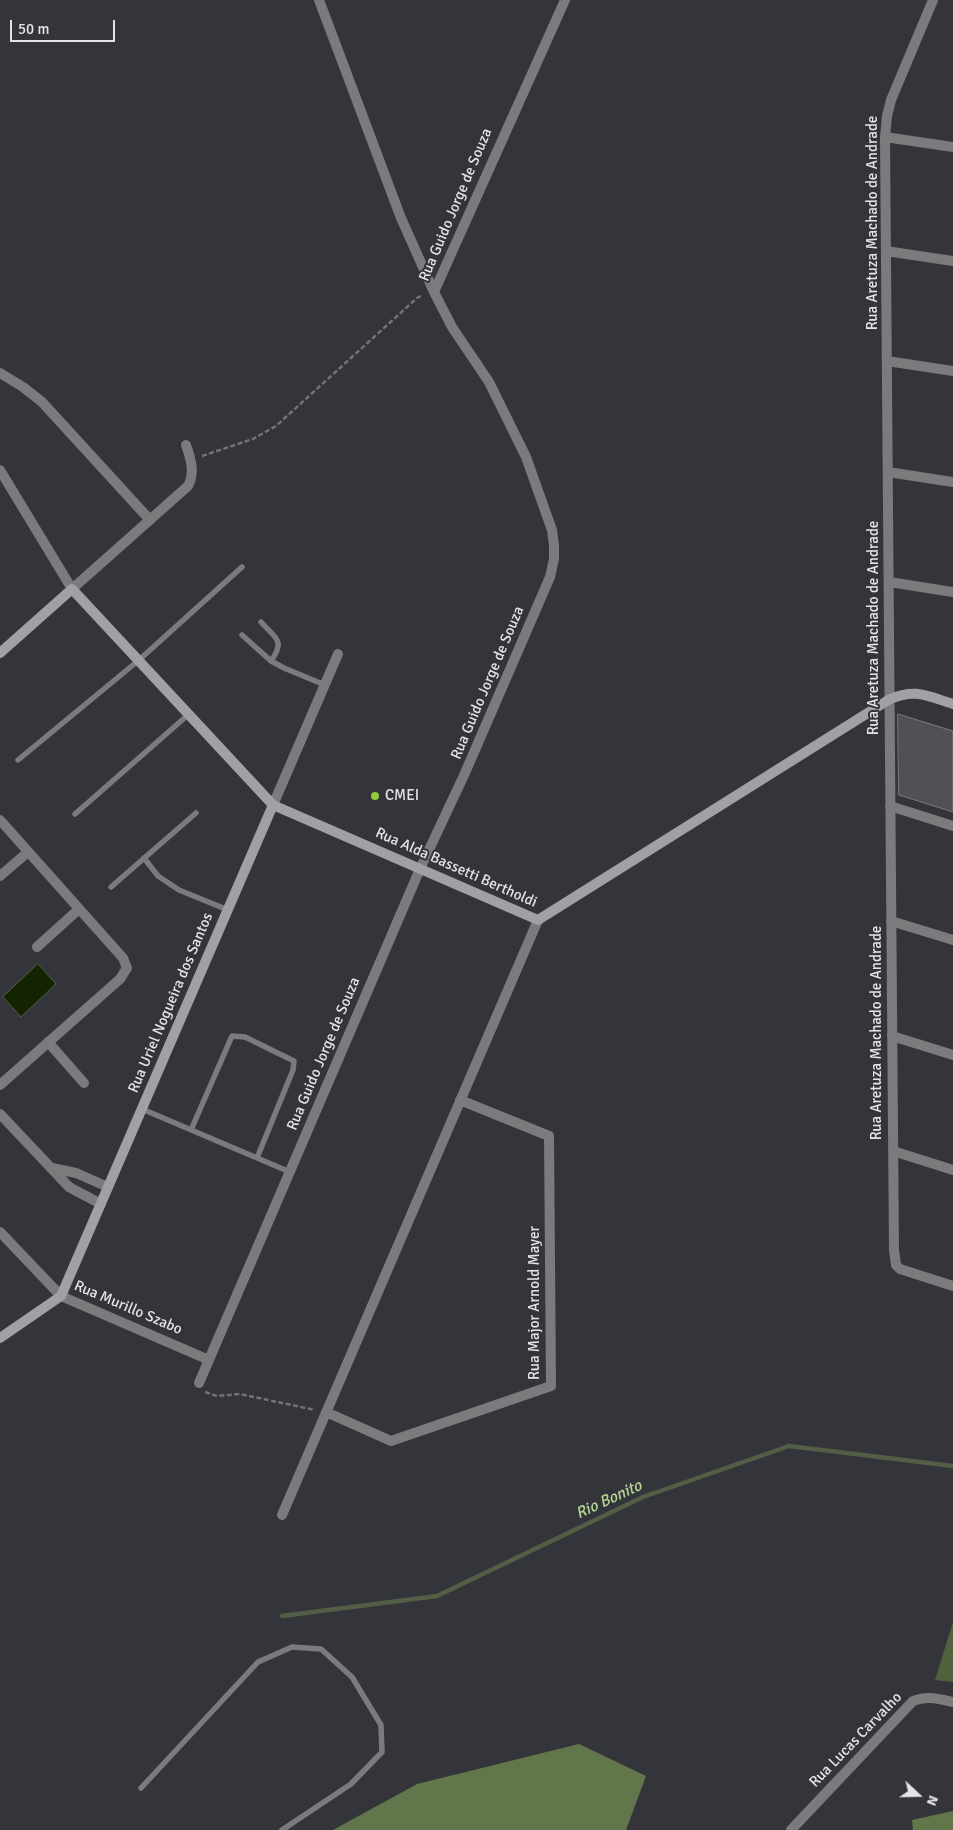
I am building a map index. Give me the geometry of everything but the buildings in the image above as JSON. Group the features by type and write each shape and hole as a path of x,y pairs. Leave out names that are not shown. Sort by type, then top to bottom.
{"street":[{"path":"319,0 401,218 434,292"},
{"name":"Rua Guido Jorge de Souza","path":"198,1383 420,869 465,773 545,589 554,559 554,546 545,507 526,457 489,382 452,327 434,292 565,0"},
{"name":"Rua Aretuza Machado de Andrade","path":"933,0 891,100 885,137 894,1250 896,1265 906,1272 953,1286"},
{"path":"885,137 953,148"},
{"path":"886,252 953,261"},
{"path":"887,361 953,371"},
{"path":"0,373 23,387 42,402 150,520"},
{"path":"0,652 188,486 192,475 191,460 186,445"},
{"path":"0,470 72,589"},
{"path":"888,472 953,482"},
{"path":"889,582 953,592"},
{"name":"Rua Alda Bassetti Bertholdi","path":"72,589 273,805 538,920 890,699 910,692 953,704"},
{"name":"Rua Uriel Nogueira dos Santos","path":"61,1296 338,654"},
{"path":"890,806 953,826"},
{"path":"0,820 123,958 127,968 120,979 0,1085"},
{"path":"0,876 28,852"},
{"path":"37,947 79,909"},
{"path":"282,1515 538,920"},
{"path":"891,921 953,940"},
{"path":"892,1036 953,1055"},
{"path":"48,1042 84,1083"},
{"name":"Rua Major Arnold Mayer","path":"326,1412 391,1441 551,1386 549,1136 460,1100"},
{"path":"0,1114 74,1191 101,1204"},
{"path":"893,1151 953,1170"},
{"path":"52,1168 76,1173 108,1187"},
{"name":"Rua Murillo Szabo","path":"0,1232 61,1296 209,1360"},
{"path":"0,1338 61,1296"},
{"name":"Rua Lucas Carvalho","path":"792,1830 913,1701 922,1697 931,1697 953,1702"}],"lane":[{"path":"18,760 139,660 242,566"},
{"path":"261,622 279,642 279,648 271,661"},
{"path":"242,635 271,661 325,685"},
{"path":"75,814 189,714"},
{"path":"110,888 196,813"},
{"path":"144,858 158,876 180,890 228,910"},
{"path":"191,1130 232,1036 245,1037 294,1061 293,1070 257,1158"},
{"path":"142,1109 290,1172"},
{"path":"141,1788 258,1662 292,1647 321,1648 352,1677 381,1724 382,1752 351,1784 282,1830"}],"path":[{"path":"191,460 253,439 276,426 417,298 434,292"},
{"path":"198,1383 202,1390 217,1396 240,1394 326,1412"}],"shaded area":[{"path":"38,964 56,984 21,1017 3,997"},
{"path":"953,1622 953,1682 935,1680"},
{"path":"579,1744 646,1776 626,1830 333,1830 417,1784"},
{"path":"953,1811 953,1830 913,1830 912,1820"}],"waterway":[{"name":"Rio Bonito","path":"282,1616 437,1596 643,1497 789,1446 953,1466"}],"place":[{"name":"CMEI","path":"375,796"}]}
